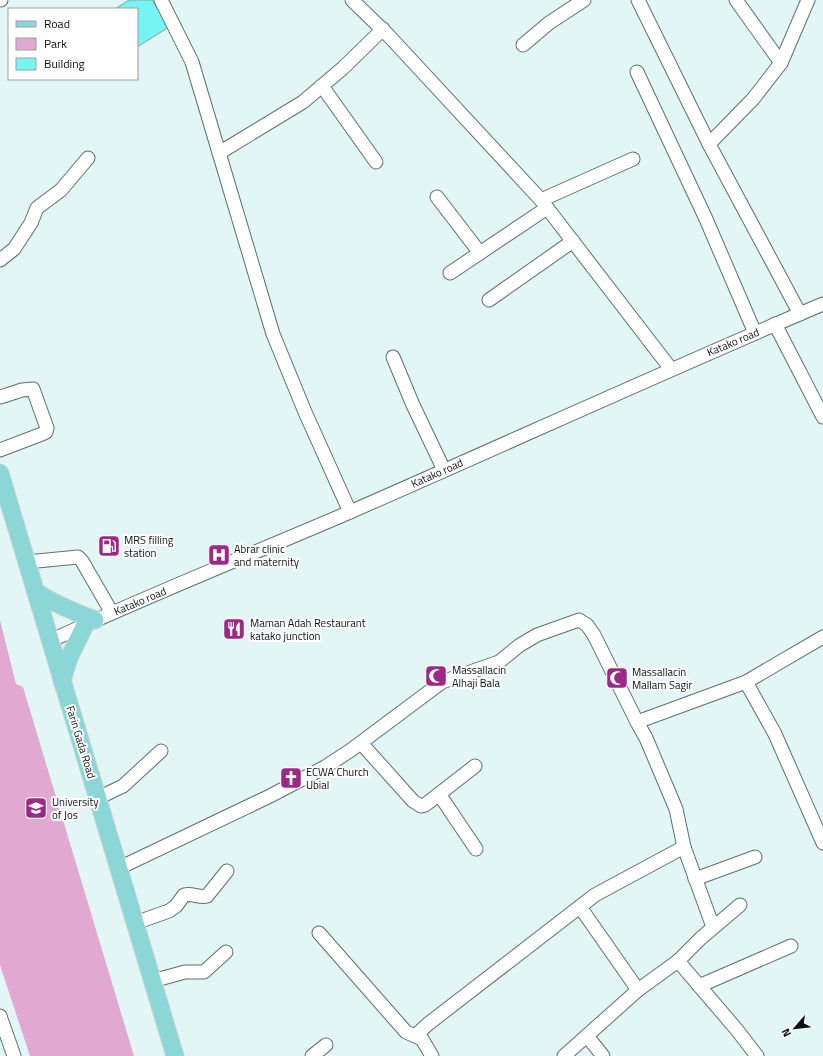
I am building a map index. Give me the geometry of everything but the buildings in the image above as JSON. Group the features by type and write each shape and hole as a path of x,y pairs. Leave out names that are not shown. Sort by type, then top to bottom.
{"main road":[{"name":"Farin Gada Road","path":"0,473 175,1056"},
{"path":"36,592 90,622 69,658 62,681"}],"street":[{"path":"162,0 192,62 272,334 350,512"},
{"path":"352,0 383,29 544,204 671,369"},
{"path":"523,45 549,23 584,0"},
{"path":"638,0 709,144 800,314"},
{"path":"736,0 781,63"},
{"path":"709,144 753,99 781,63 808,0"},
{"path":"220,153 302,102 342,68 383,29"},
{"path":"637,72 706,219 755,333"},
{"path":"322,86 376,162"},
{"path":"0,260 14,250 37,208 61,190 88,158"},
{"path":"450,273 544,204 633,159"},
{"path":"437,197 480,252"},
{"path":"489,300 573,241"},
{"name":"Katako road","path":"50,640 350,512 671,369 823,304"},
{"path":"775,324 823,417"},
{"path":"393,357 413,405 444,470"},
{"path":"0,397 22,390 33,389 46,432 0,450"},
{"path":"27,562 78,557 82,561 112,613"},
{"path":"119,868 270,796 325,767 361,743 442,682 499,662 520,645 537,634 579,620 587,625 594,636 646,738 676,809 684,847 713,928"},
{"path":"637,722 746,682 823,637"},
{"path":"746,682 775,734 823,843"},
{"path":"361,743 412,801 421,806 475,766"},
{"path":"98,798 123,786 161,751"},
{"path":"439,794 476,849"},
{"path":"415,1036 428,1024 595,895 684,847"},
{"path":"695,879 755,857"},
{"path":"135,923 169,911 176,906 184,895 190,894 203,897 206,896 227,871"},
{"path":"564,1056 638,990 678,961 740,905"},
{"path":"580,907 638,990"},
{"path":"319,933 406,1032 422,1039 432,1056"},
{"path":"699,986 791,946"},
{"path":"152,981 185,972 204,972 226,952"},
{"path":"678,961 757,1056"},
{"path":"0,1016 14,1056"},
{"path":"587,1036 604,1056"},
{"path":"312,1056 326,1045"}],"green space":[{"name":"University of Jos","path":"0,620 16,684 23,687 134,1056 30,1056 0,965"}],"place":[{"name":"MRS filling station","path":"109,546"},
{"name":"Abrar clinic and maternity","path":"219,555"},
{"name":"Maman Adah Restaurant katako junction","path":"234,629"},
{"name":"Massallacin Alhaji Bala","path":"436,676"},
{"name":"Massallacin Mallam Sagir","path":"617,678"},
{"name":"ECWA Church Ubial","path":"291,778"},
{"name":"University of Jos","path":"36,808"}]}
